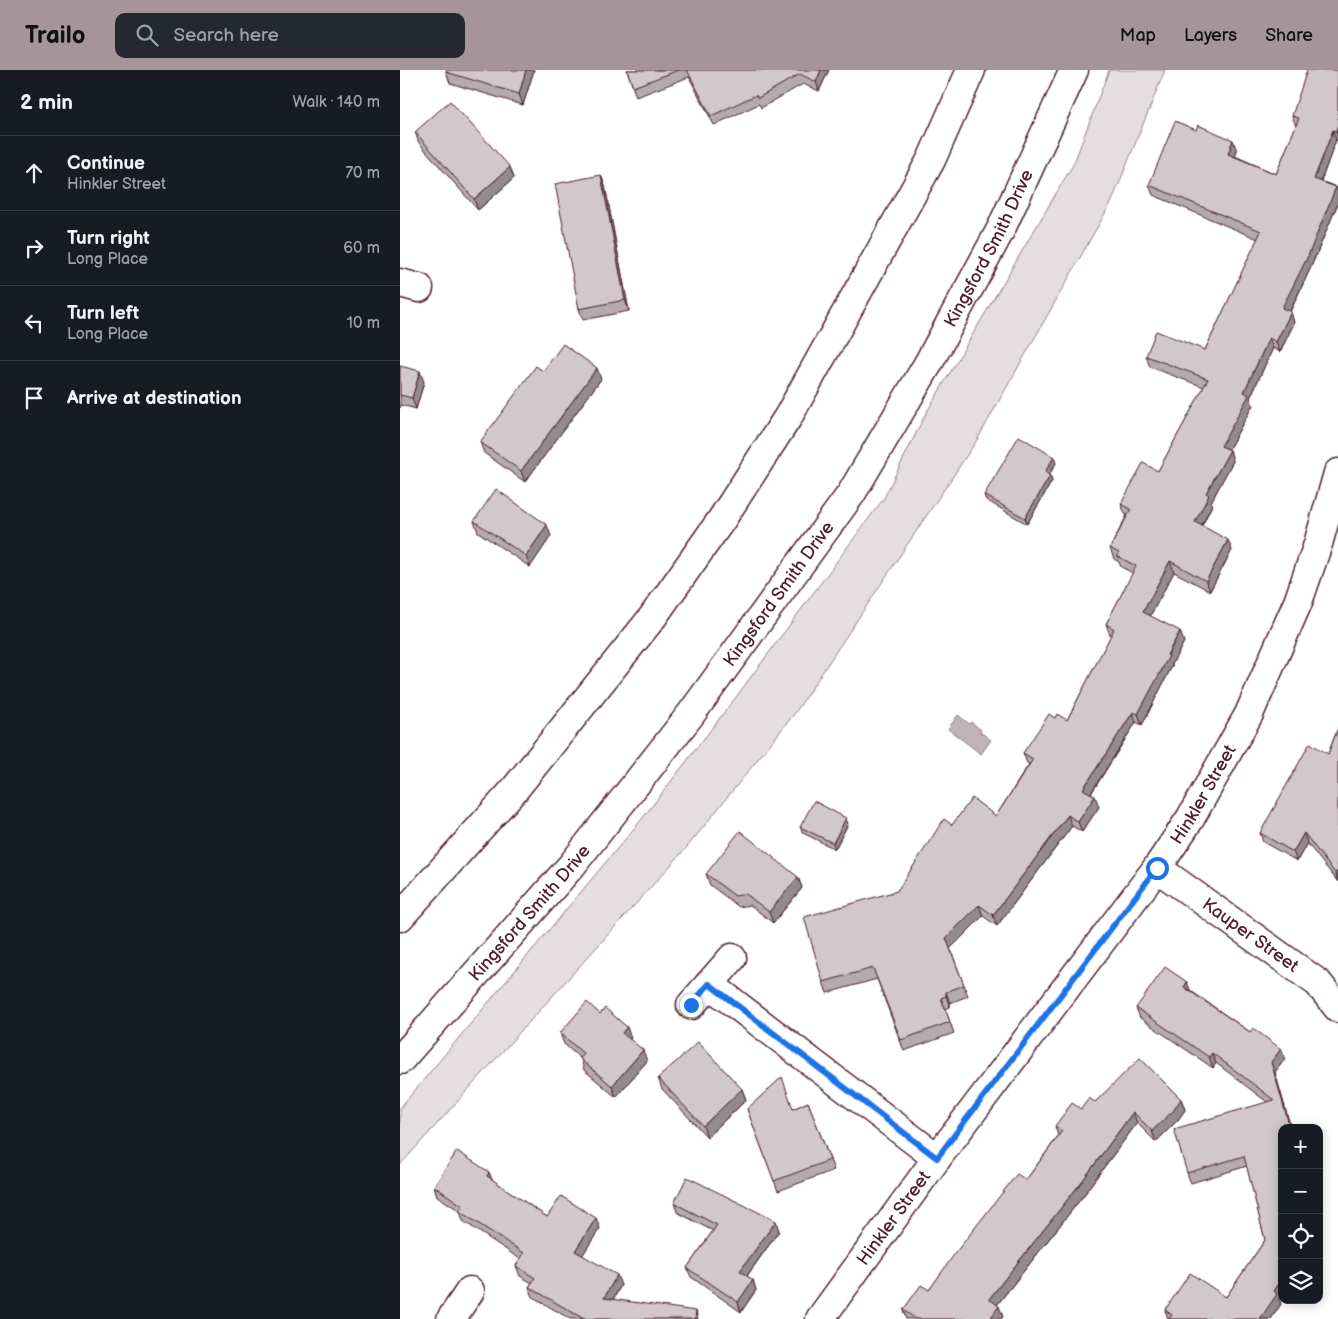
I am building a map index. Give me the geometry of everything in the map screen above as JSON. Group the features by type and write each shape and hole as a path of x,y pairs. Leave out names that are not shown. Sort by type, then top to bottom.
{"main road":[{"path":"400,916 514,790 652,618 722,519 788,417 931,160 971,70"},
{"name":"Kingsford Smith Drive","path":"405,1052 572,865 691,714 851,494 928,364 1000,231 1074,70"},
{"name":"Hinkler Street","path":"820,1319 937,1158 1157,868 1190,819 1249,714 1298,602 1318,544 1338,473"},
{"name":"Kauper Street","path":"1157,868 1318,983 1338,1008"},
{"path":"691,1005 732,958"},
{"path":"709,984 937,1158"},
{"path":"451,1319 470,1290"}],"shaded area":[{"path":"1109,70 1165,70 1112,201 977,440 795,713 688,846 400,1165 400,1108 642,819 736,697 884,498 925,415 1074,163"},
{"path":"958,715 969,724 971,722 991,740 981,754 948,729"}],"building":[{"path":"446,70 526,70 519,94 446,72"},
{"path":"627,70 679,70 633,87"},
{"path":"687,70 821,70 816,82 800,74 758,98 756,95 711,116"},
{"path":"1307,70 1338,70 1338,124 1336,131 1333,130 1314,179 1336,187 1308,256 1282,308 1291,312 1276,342 1269,338 1244,392 1249,395 1221,446 1230,450 1206,493 1209,495 1195,522 1228,540 1206,581 1170,561 1143,612 1180,631 1138,714 1133,712 1083,789 1095,796 1078,822 1068,815 993,915 979,905 946,938 964,985 946,992 946,996 941,998 950,1022 901,1040 873,968 823,982 804,917 897,891 944,819 952,825 972,798 996,816 1033,759 1023,753 1049,714 1055,718 1057,714 1067,720 1114,629 1106,624 1136,566 1117,556 1119,553 1110,548 1131,509 1121,504 1143,463 1158,471 1208,379 1146,356 1156,331 1205,350 1261,231 1149,185 1175,121 1196,130 1198,125 1233,140 1228,154 1276,174 1299,118 1292,116"},
{"path":"450,101 510,167 474,199 415,132"},
{"path":"601,175 625,300 579,309 555,184"},
{"path":"563,344 597,368 521,471 480,442 536,366 543,371"},
{"path":"400,366 420,371 412,398 400,395"},
{"path":"1019,436 1054,457 1045,472 1050,476 1025,518 984,495"},
{"path":"496,489 547,525 526,556 474,521"},
{"path":"1338,728 1338,871 1335,873 1304,833 1293,852 1260,833 1310,743 1328,754"},
{"path":"814,801 846,818 833,843 800,827"},
{"path":"740,831 798,877 769,912 746,894 735,896 706,874"},
{"path":"1165,967 1187,982 1184,987 1250,1032 1253,1028 1281,1049 1271,1062 1289,1124 1278,1124 1278,1285 1274,1291 1277,1294 1260,1319 1169,1319 1172,1315 1165,1310 1190,1273 1226,1297 1265,1240 1244,1156 1187,1173 1174,1129 1274,1100 1212,1053 1209,1057 1136,1008"},
{"path":"587,1002 600,1014 605,1008 627,1027 622,1033 643,1050 612,1086 580,1059 584,1054 560,1033"},
{"path":"698,1042 742,1089 703,1126 658,1078"},
{"path":"1140,1058 1181,1099 1173,1111 1152,1131 1133,1112 1083,1180 989,1299 999,1306 990,1319 916,1319 903,1310 921,1285 929,1290 1017,1174 1026,1180 1062,1131 1055,1126 1072,1103 1081,1109 1089,1098 1095,1102"},
{"path":"782,1077 793,1109 808,1102 830,1160 774,1181 747,1109"},
{"path":"457,1151 489,1172 487,1176 547,1217 561,1196 596,1218 575,1251 617,1275 604,1298 696,1311 695,1319 584,1319 529,1287 535,1278 516,1266 524,1253 459,1211 463,1206 434,1186"},
{"path":"687,1177 776,1221 740,1271 753,1280 738,1302 687,1268 717,1225 674,1203"}],"route":[{"path":"691,1005 709,984 937,1158 1157,868"}]}
